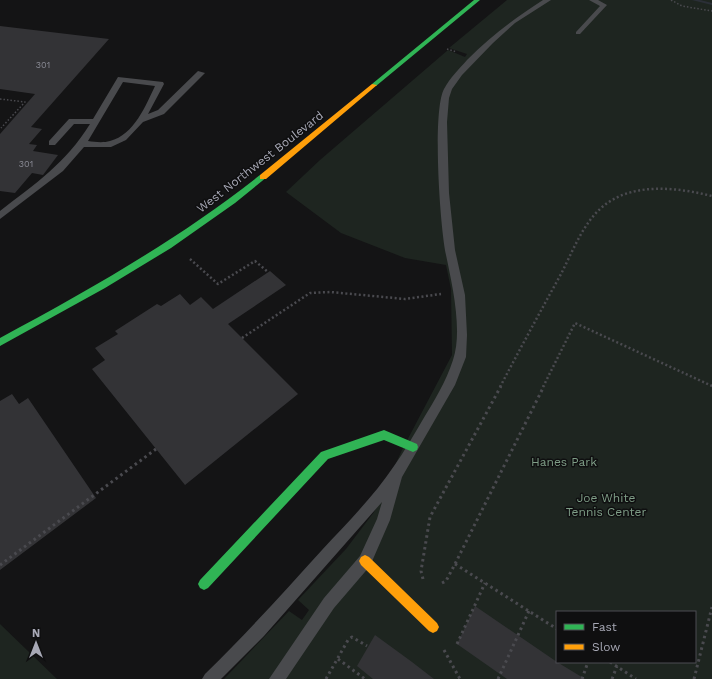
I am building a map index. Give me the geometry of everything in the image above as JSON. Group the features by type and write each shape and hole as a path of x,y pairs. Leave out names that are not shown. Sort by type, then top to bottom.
{"main road":[{"name":"West Northwest Boulevard","path":"0,342 81,299 167,246 245,192 477,0"},
{"path":"204,584 325,455 384,435 413,447"},
{"path":"365,561 433,627"}],"lane":[{"path":"210,679 260,632 367,510 398,472 451,381 460,357 462,335 459,291 449,243 444,192 443,122 448,89 459,73 490,42 513,22 548,0"},
{"path":"578,32 604,5 592,0"},
{"path":"141,120 161,112 201,73"},
{"path":"0,216 60,169 82,144 121,79 160,84 141,120 128,134 113,143 82,144"},
{"path":"52,143 72,121 96,122"},
{"path":"276,679 329,603 365,561 383,520 398,472"}],"path":[{"path":"671,0 682,6 712,11"},
{"path":"0,99 25,102 1,127 5,128"},
{"path":"424,585 421,571 430,517 585,229 595,214 607,203 625,195 648,190 678,190 712,196"},
{"path":"190,259 218,284 255,261 268,272"},
{"path":"242,338 310,293 330,292 405,299 459,291"},
{"path":"442,583 446,581 455,564 575,323 712,386"},
{"path":"0,565 156,449"},
{"path":"455,564 556,628"},
{"path":"456,644 485,583"},
{"path":"694,679 712,606"},
{"path":"498,679 529,611"},
{"path":"433,627 460,679"},
{"path":"326,679 352,637 367,646"},
{"path":"338,659 365,679"},
{"path":"582,679 588,663"},
{"path":"612,663 636,679"},
{"path":"612,679 617,666"}],"green space":[{"name":"Hanes Park","path":"507,0 712,0 712,679 224,679 289,611 302,620 309,610 298,600 346,549 374,512 402,450 452,355 451,289 446,265 405,258 341,233 286,192 320,160 448,50 465,57 467,54 449,48"},
{"path":"0,624 57,679 0,679"}],"building":[{"path":"0,26 109,39 31,127 42,129 29,144 37,145 33,151 58,155 43,175 32,173 15,193 0,191 0,134 35,94 0,89"},
{"path":"270,271 286,285 228,324 298,394 185,485 92,369 105,360 95,348 118,334 115,331 157,304 161,306 180,294 190,305 201,297 213,309"},
{"path":"12,394 19,404 28,398 96,498 0,570 0,401"},
{"path":"475,606 556,661 556,663 559,663 585,679 507,679 457,644"},
{"path":"375,635 434,679 373,679 357,666"}],"waterway":[{"path":"694,0 712,4"}],"traffic: fast":[{"path":"374,85 477,0"},
{"path":"0,342 102,286 168,246 201,224 263,177"},
{"path":"204,584 325,455 384,435 413,447"}],"traffic: slow":[{"path":"263,177 374,85"},
{"path":"365,561 433,627"}],"park label":[{"name":"Joe White Tennis Center","path":"606,505"}]}
